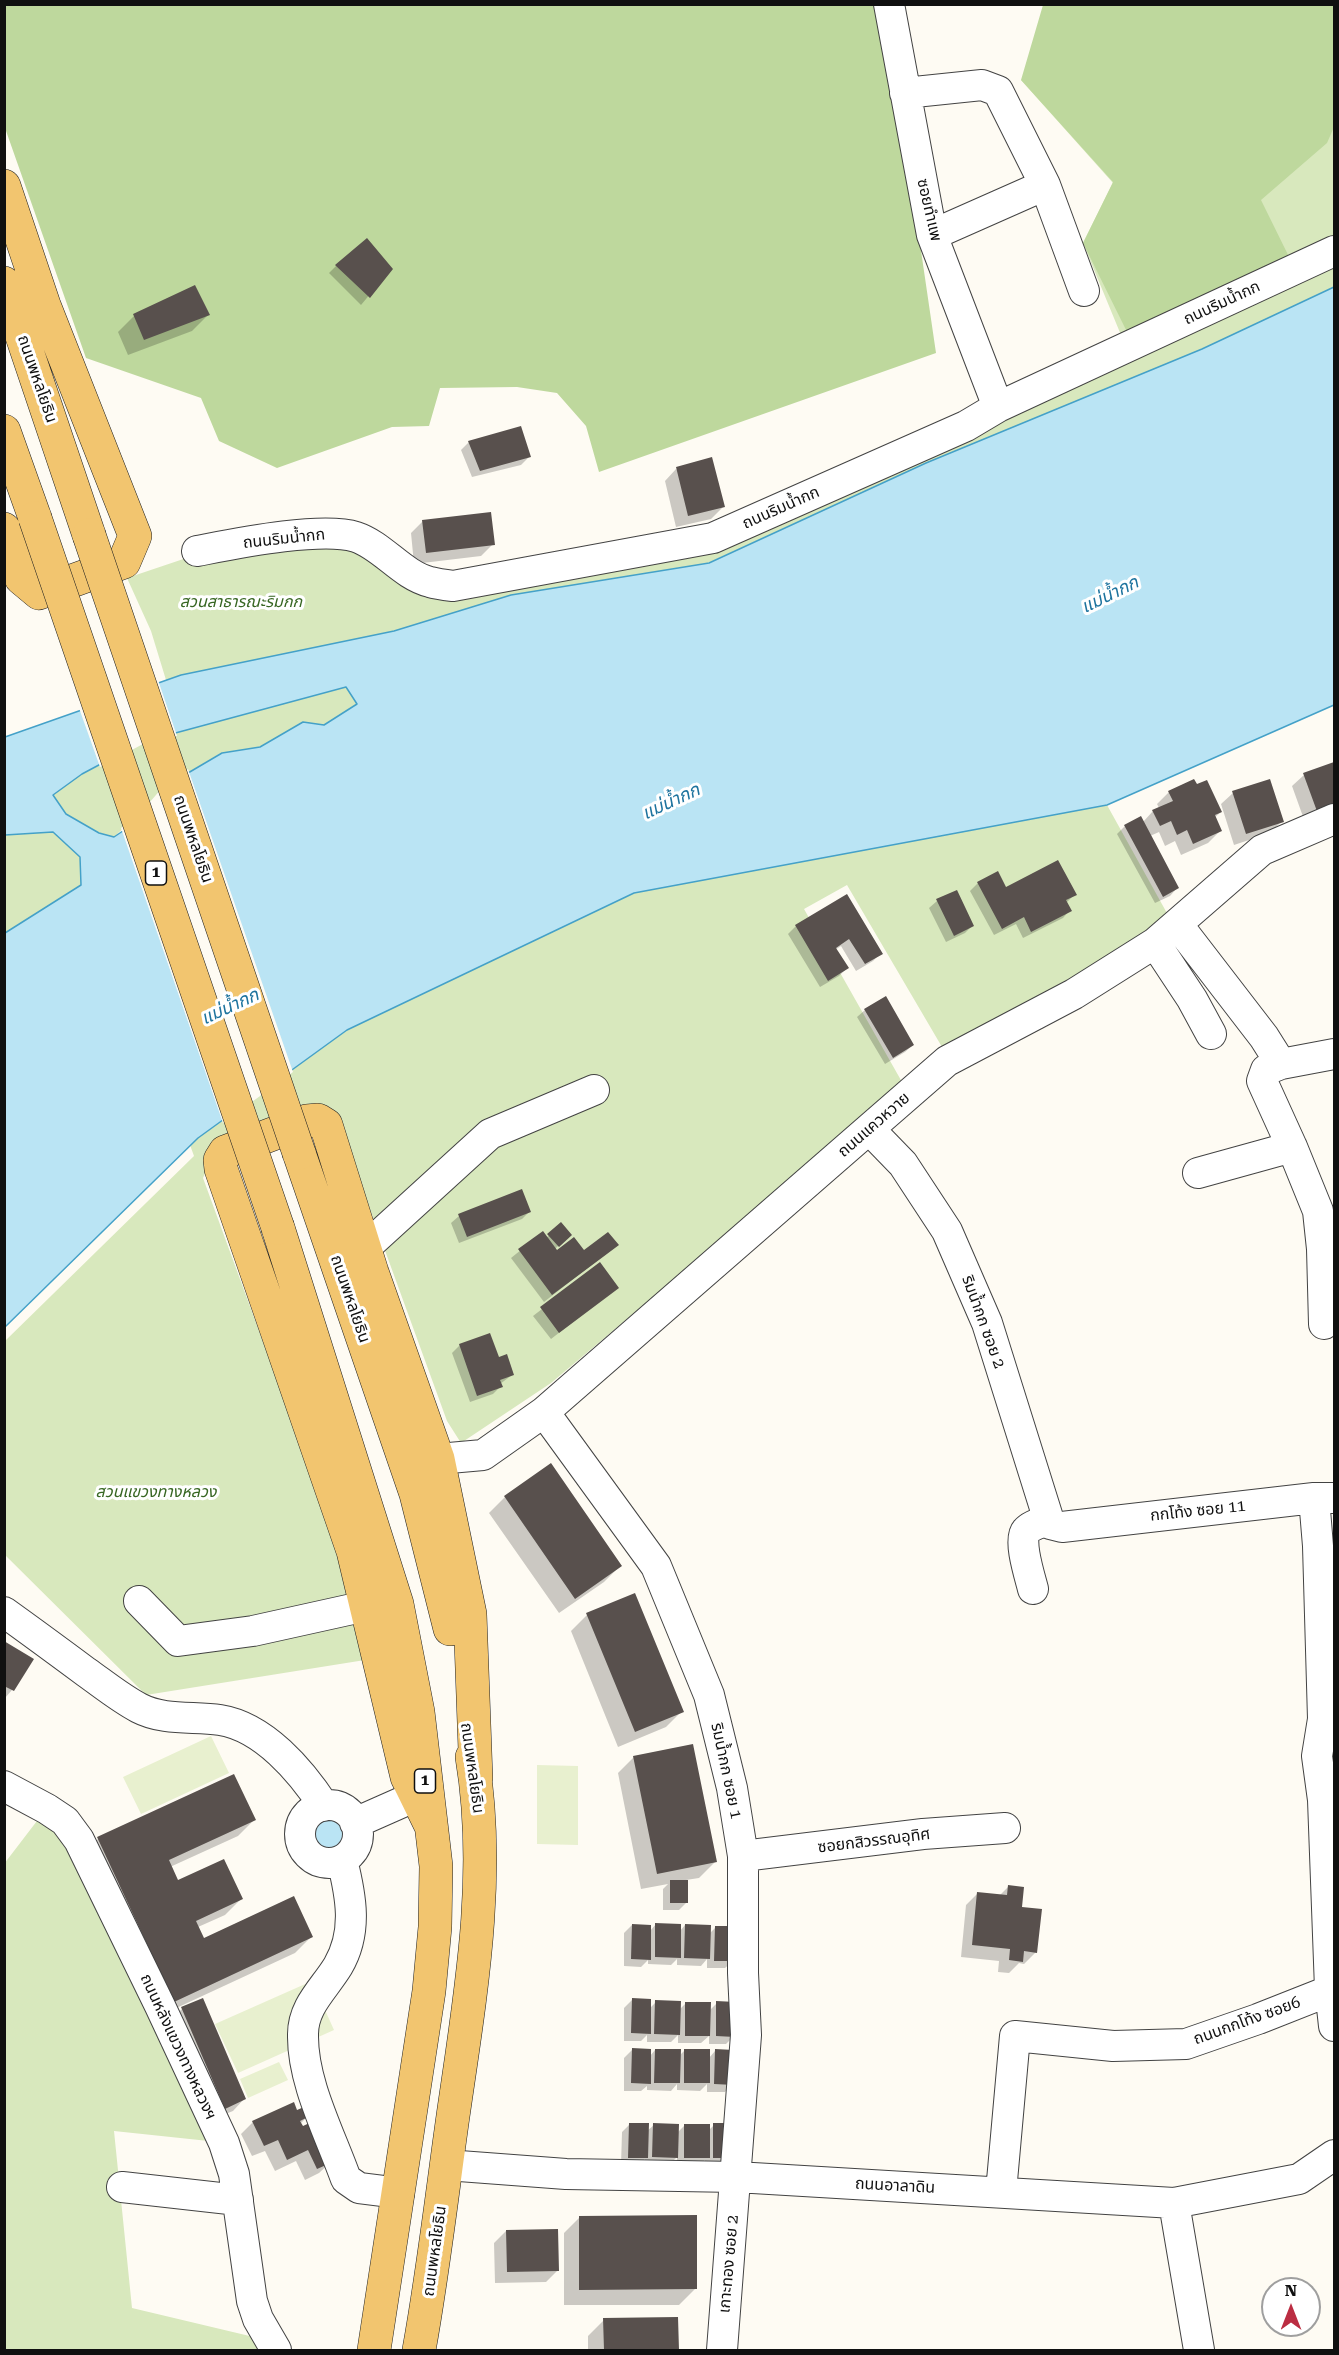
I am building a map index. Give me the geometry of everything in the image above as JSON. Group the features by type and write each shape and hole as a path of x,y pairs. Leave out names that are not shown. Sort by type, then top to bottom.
{"main road":[{"path":"4,186 44,304 135,536 124,562 39,594 21,578 4,529"},
{"name":"ถนนพหลโยธิน","path":"4,283 416,1494 448,1616 476,1778 481,1833 479,1895 471,1992 429,2296 419,2350"},
{"name":"1","path":"4,431 278,1228 397,1604 418,1712 435,1866 434,1937 429,1991 374,2350"},
{"path":"430,1826 407,1777 353,1551 221,1169 220,1160 225,1152 307,1121 318,1120 326,1125 365,1248 438,1459 470,1614 476,1778"}],"street":[{"name":"ซอยทำแพ","path":"889,4 932,235 998,408"},
{"path":"905,93 982,85 998,91 1045,185 1084,291"},
{"path":"932,235 1045,185"},
{"name":"ถนนริมน้ำกก","path":"196,551 247,542 331,534 356,537 411,573 429,582 453,586 713,538 966,426 998,408 1335,251"},
{"name":"ถนนแควหวาย","path":"438,1459 483,1455 544,1412 947,1061 1074,994 1155,943 1262,850 1335,819"},
{"path":"1177,924 1264,1037 1281,1064"},
{"path":"1155,943 1192,999 1210,1034"},
{"path":"1324,1324 1323,1249 1318,1211 1262,1081 1266,1070 1281,1064 1335,1054"},
{"path":"365,1248 490,1134 594,1090"},
{"name":"ริมน้ำกก ซอย 2","path":"870,1130 903,1164 947,1231 987,1323 1055,1523"},
{"path":"1198,1173 1292,1147"},
{"name":"ริมน้ำกก ซอย 1","path":"544,1412 656,1566 709,1695 732,1788 743,1856 743,1973 746,2035 736,2177"},
{"path":"1324,1498 1318,1546 1329,1718 1317,1756 1323,1800 1335,2026"},
{"name":"กกโท้ง ซอย 11","path":"1055,1523 1324,1498"},
{"path":"1033,1589 1022,1542 1027,1530 1055,1523"},
{"path":"139,1601 178,1641 253,1631 366,1606"},
{"path":"4,1612 111,1690 141,1709 176,1718 222,1720 251,1732 279,1751 307,1780 324,1806"},
{"name":"ถนนหลังแขวงทางหลวงฯ","path":"4,1786 64,1821 79,1840 224,2143 234,2174 252,2301 258,2319 276,2350"},
{"path":"356,1823 416,1796"},
{"path":"324,1806 340,1808 348,1812 356,1823 358,1833 354,1848 342,1860 333,1863 322,1862 309,1855 301,1843 300,1833 303,1821 309,1813 324,1806"},
{"name":"ซอยกสิวรรณอุทิศ","path":"743,1856 923,1834 1005,1828"},
{"path":"342,1860 352,1898 350,1934 338,1965 311,2003 303,2033 307,2073 346,2179 359,2188 399,2193"},
{"name":"ถนนกกโท้ง ซอย6","path":"1001,2192 1015,2036 1113,2046 1185,2044 1258,2019 1332,1989"},
{"name":"ถนนอาลาดิน","path":"446,2165 566,2174 736,2177 1174,2203 1299,2179 1335,2155"},
{"name":"เกาะทอง ซอย 2","path":"722,2350 736,2177"},
{"path":"122,2187 238,2200"},
{"path":"1174,2203 1199,2350"}],"green space":[{"path":"4,5 885,5 936,353 599,472 586,426 557,393 517,387 440,388 429,426 392,427 277,468 219,441 201,398 86,358 5,128"},
{"path":"1043,5 1334,5 1334,127 1327,143 1261,200 1295,269 1133,344 1083,243 1113,182 1021,80"},
{"name":"สวนสาธารณะริมกก","path":"1334,5 1334,287 1202,349 926,463 708,563 511,595 394,631 166,680 151,631 127,578 225,545 331,534 433,597 711,548 1128,352 1083,243 1113,183 1021,80"},
{"path":"346,687 358,704 324,725 303,722 260,747 221,753 171,783 114,837 99,833 66,814 52,794 82,774 142,742"},
{"name":"สวนแขวงทางหลวง","path":"1107,805 1168,915 1090,972 942,1047 847,885 804,909 902,1082 844,1136 551,1383 461,1443 447,1421 339,1124 303,1109 268,1118 227,1138 212,1157 203,1178 341,1555 365,1660 146,1695 5,1555 5,1341 194,1156 190,1145 347,1030 634,893"},
{"path":"53,832 80,857 82,885 5,933 5,835"},
{"path":"211,1736 229,1773 141,1814 123,1777"},
{"path":"537,1765 578,1766 578,1845 537,1844"},
{"path":"40,1817 61,1830 218,2142 114,2131 132,2308 258,2338 265,2350 5,2350 4,1864"},
{"path":"312,1981 334,2030 238,2073 215,2024"},
{"path":"279,2062 288,2080 248,2098 240,2079"}],"water":[{"name":"แม่น้ำกก","path":"1334,287 1334,705 1107,805 634,893 347,1030 198,1138 5,1327 5,933 81,885 80,857 53,832 5,835 5,737 181,675 394,631 511,595 709,563 926,463 1202,349","holes":["346,687 357,704 324,725 303,722 260,747 222,753 171,783 139,820 114,837 99,833 66,814 53,795 82,774 142,742"]},
{"path":"329,1817 341,1822 346,1834 341,1846 329,1851 317,1846 312,1834 317,1822"}],"pier":[{"path":"158,680 177,736 143,744 100,767 79,708"},
{"path":"188,769 293,1072 223,1123 121,828 137,817 168,781"}],"building":[{"path":"367,238 393,269 370,298 335,265"},
{"path":"195,285 210,315 144,340 133,314"},
{"path":"521,426 531,457 480,471 468,441"},
{"path":"712,457 725,507 688,516 676,467"},
{"path":"491,512 495,545 426,553 422,520"},
{"path":"1334,762 1334,808 1318,814 1303,773"},
{"path":"1194,779 1197,784 1207,780 1222,812 1215,815 1222,831 1193,844 1187,830 1177,835 1171,821 1160,826 1152,810 1173,801 1168,791"},
{"path":"1270,779 1284,822 1246,834 1232,791"},
{"path":"1141,816 1179,888 1163,897 1124,825"},
{"path":"1058,860 1077,895 1066,900 1072,911 1031,932 1024,917 1002,929 977,882 998,871 1006,887"},
{"path":"957,890 974,926 954,936 936,899"},
{"path":"847,894 883,954 865,964 849,939 836,948 849,968 828,981 795,925"},
{"path":"886,996 914,1045 893,1058 864,1009"},
{"path":"522,1189 531,1212 467,1237 458,1214"},
{"path":"561,1222 572,1235 559,1247 547,1234"},
{"path":"543,1231 557,1250 574,1237 584,1250 608,1232 619,1245 552,1295 518,1249"},
{"path":"600,1262 619,1288 559,1333 540,1307"},
{"path":"490,1333 499,1357 507,1354 514,1375 500,1380 503,1387 477,1396 459,1344"},
{"path":"551,1463 622,1566 575,1599 504,1496"},
{"path":"635,1593 684,1712 635,1732 586,1613"},
{"path":"4,1641 34,1659 14,1691 4,1686"},
{"path":"693,1744 717,1862 657,1874 633,1756"},
{"path":"234,1774 256,1820 169,1860 178,1880 224,1859 243,1899 196,1921 204,1938 294,1896 313,1937 174,2002 97,1837"},
{"path":"670,1880 688,1880 688,1903 670,1903"},
{"path":"1008,1885 1024,1887 1022,1907 1042,1909 1037,1953 1024,1951 1023,1962 1009,1960 1010,1949 972,1945 977,1892 1007,1895"},
{"path":"655,1923 681,1924 681,1958 655,1957"},
{"path":"632,1924 651,1925 651,1960 631,1959"},
{"path":"685,1924 711,1925 710,1959 684,1958"},
{"path":"715,1926 735,1926 734,1961 714,1961"},
{"path":"203,1998 246,2099 225,2109 181,2007"},
{"path":"632,1998 651,1999 651,2034 631,2033"},
{"path":"655,2000 681,2001 680,2035 654,2034"},
{"path":"716,2001 736,2002 735,2037 716,2036"},
{"path":"685,2002 711,2002 710,2036 685,2036"},
{"path":"632,2048 651,2049 651,2084 631,2083"},
{"path":"655,2049 681,2049 680,2083 654,2083"},
{"path":"684,2049 710,2049 710,2083 684,2083"},
{"path":"715,2049 734,2050 734,2085 714,2084"},
{"path":"294,2102 297,2110 304,2107 308,2117 300,2121 303,2126 318,2119 333,2162 317,2169 308,2150 287,2160 278,2140 264,2146 252,2121"},
{"path":"629,2123 649,2123 648,2158 628,2158"},
{"path":"653,2123 679,2124 678,2158 652,2157"},
{"path":"713,2123 733,2123 732,2158 713,2158"},
{"path":"684,2124 710,2124 710,2158 684,2158"},
{"path":"697,2215 697,2289 579,2290 579,2216"},
{"path":"558,2229 559,2271 507,2272 506,2230"},
{"path":"678,2317 679,2350 604,2350 603,2318"}]}
